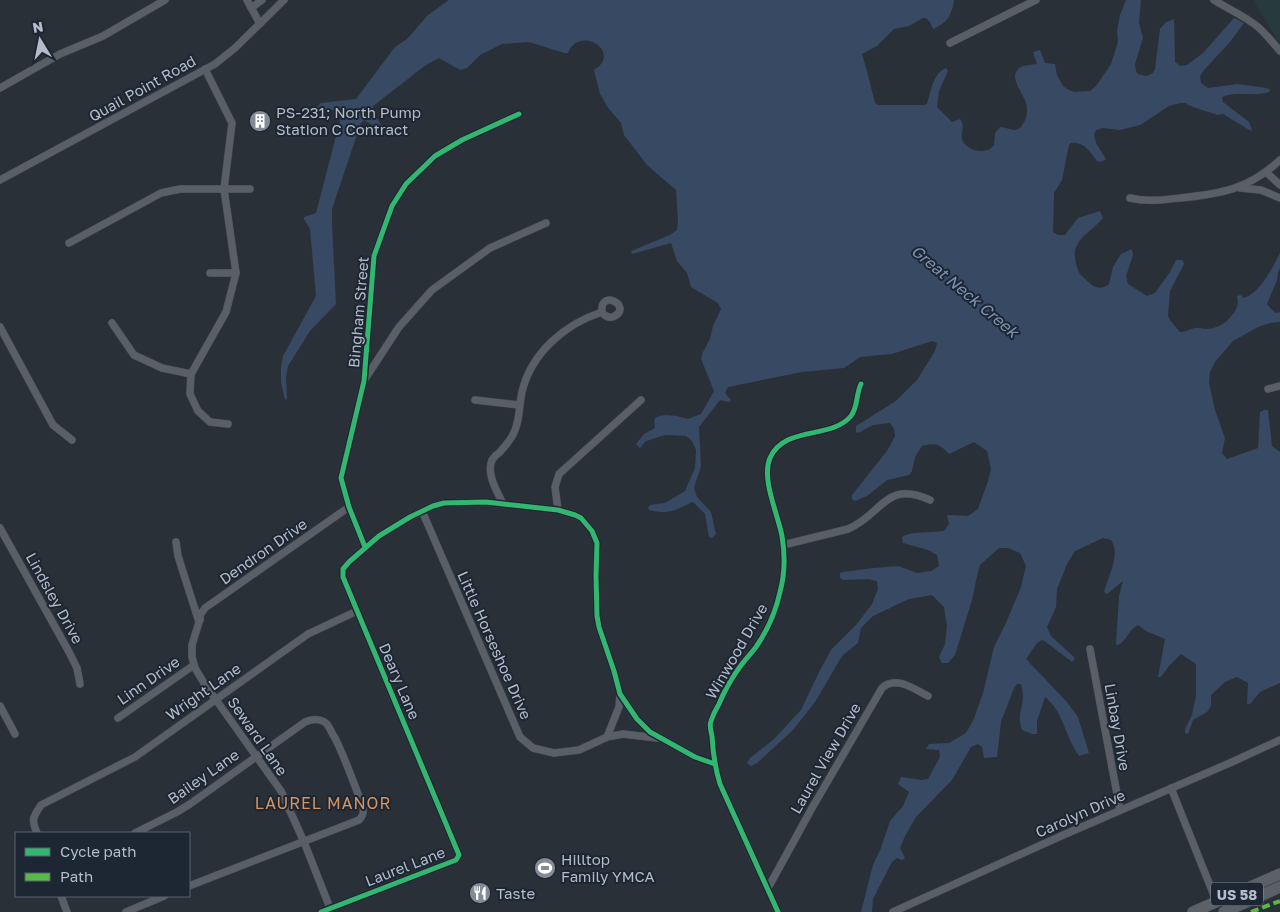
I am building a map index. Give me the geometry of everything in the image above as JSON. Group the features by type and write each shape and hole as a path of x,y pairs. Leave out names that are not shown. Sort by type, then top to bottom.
{"main road":[{"name":"US 58","path":"1194,912 1280,874"},
{"name":"US 58","path":"1224,912 1280,887"}],"street":[{"path":"0,88 60,54 103,36 165,0"},
{"path":"247,0 260,24"},
{"path":"251,8 262,0"},
{"name":"Quail Point Road","path":"0,180 206,69 225,56 284,0"},
{"path":"950,43 1036,0"},
{"path":"1214,0 1257,26 1280,52"},
{"path":"206,69 232,123 224,189 236,273 226,312 191,374 190,394 198,411 210,422 228,424"},
{"name":"Bingham Street","path":"365,547 349,507 341,478 364,381 374,256 392,206 406,184 435,156 462,140 519,114"},
{"path":"1130,198 1151,201 1218,194 1250,182 1280,160"},
{"path":"1266,172 1280,184"},
{"path":"1237,188 1261,190 1280,198"},
{"path":"69,243 161,193 180,189 250,189"},
{"path":"364,381 399,327 432,290 490,248 546,223"},
{"path":"210,273 236,273"},
{"path":"503,504 492,477 491,466 494,457 508,443 515,432 519,405 527,376 543,350 553,340 576,323 602,312"},
{"path":"112,323 134,355 162,368 191,374"},
{"path":"0,327 53,425 72,440"},
{"name":"Winwood Drive","path":"778,912 720,784 714,764 710,723 738,670 757,645 778,602 784,568 783,545 767,482 769,459 777,448 789,440 806,433 834,427 849,418 854,410 860,384"},
{"path":"1268,389 1280,386"},
{"path":"475,400 519,405"},
{"path":"558,510 555,487 560,474 641,400"},
{"path":"783,545 855,526 865,520 888,499 900,494 914,494 930,500"},
{"path":"365,547 396,525 422,511 433,506 452,502 479,502 558,510 575,514 581,518 592,531 597,543 597,616 620,694 619,706 607,737"},
{"name":"Dendron Drive","path":"199,622 200,615 205,608 349,507"},
{"name":"Little Horseshoe Drive","path":"422,511 520,737 533,748 554,753 579,750 607,737 623,734 660,738"},
{"name":"Lindsley Drive","path":"0,528 69,652 80,684"},
{"path":"176,542 178,556 199,622 191,651 194,664"},
{"name":"Deary Lane","path":"365,547 345,566 343,577 444,818"},
{"name":"Wright Lane","path":"37,832 34,816 42,805 134,757 308,634 357,611"},
{"name":"Linbay Drive","path":"1090,650 1120,810"},
{"name":"Seward Lane","path":"194,664 204,683 281,791 304,842 330,908"},
{"name":"Linn Drive","path":"118,718 194,664"},
{"name":"Laurel View Drive","path":"768,888 882,688 889,683 897,682 928,696"},
{"path":"620,694 643,726 660,738 695,757 714,764"},
{"path":"0,706 15,734"},
{"name":"Bailey Lane","path":"137,832 190,804 305,722 318,720 328,725 337,743 363,807 364,814 359,820 304,842"},
{"name":"Carolyn Drive","path":"892,912 1280,740"},
{"path":"1171,788 1217,902"},
{"name":"Laurel Lane","path":"321,912 456,860 459,853 444,818"},
{"path":"190,886 304,842"},
{"path":"61,897 67,912"},
{"path":"126,912 162,897"}],"green space":[{"path":"1253,0 1280,0 1280,44"}],"water":[{"name":"Great Neck Creek","path":"449,0 954,0 948,18 938,27 933,29 930,22 923,18 909,26 894,29 877,46 862,54 875,103 878,105 927,104 935,78 946,68 948,71 939,91 937,107 952,122 960,119 963,125 962,139 969,148 980,151 989,150 994,145 995,133 1000,127 1015,130 1020,128 1023,123 1027,105 1015,80 1015,75 1021,67 1037,64 1033,52 1040,50 1045,63 1055,64 1057,75 1063,86 1067,89 1074,92 1090,91 1096,86 1111,64 1118,42 1117,31 1120,15 1126,0 1141,0 1139,23 1143,38 1135,64 1138,74 1146,76 1152,74 1155,69 1160,29 1166,22 1174,19 1175,62 1180,66 1187,65 1203,53 1234,18 1244,23 1200,76 1201,83 1208,88 1237,84 1270,90 1269,92 1257,94 1233,94 1222,97 1223,102 1249,122 1252,130 1223,114 1218,115 1186,103 1180,103 1169,106 1140,125 1120,130 1103,128 1096,130 1094,134 1096,143 1106,159 1101,162 1097,161 1083,145 1071,143 1069,145 1062,180 1054,193 1053,232 1058,235 1065,235 1078,218 1100,211 1103,218 1082,238 1076,247 1075,253 1076,264 1080,274 1091,284 1099,288 1109,284 1113,267 1121,254 1132,249 1133,255 1126,276 1128,284 1147,296 1155,293 1176,260 1183,260 1184,264 1170,291 1168,316 1180,332 1196,328 1211,328 1224,323 1236,310 1237,296 1241,295 1243,298 1255,292 1274,266 1280,253 1280,268 1277,280 1267,304 1276,313 1280,312 1280,322 1258,327 1233,341 1215,362 1210,372 1209,383 1215,410 1225,438 1222,453 1227,459 1258,448 1260,412 1264,410 1268,410 1272,446 1280,452 1280,683 1260,692 1250,704 1247,704 1248,683 1237,677 1225,682 1211,695 1211,706 1207,712 1193,720 1188,734 1185,733 1192,715 1196,696 1196,664 1181,654 1161,677 1158,677 1165,639 1146,631 1138,625 1121,643 1116,644 1119,596 1123,581 1107,594 1104,592 1111,573 1115,552 1114,546 1111,540 1103,538 1075,551 1067,564 1057,589 1056,607 1047,627 1051,636 1075,658 1072,662 1042,640 1037,643 1026,659 1066,701 1078,717 1089,753 1079,756 1058,712 1045,697 1037,721 1037,734 1022,730 1020,717 1023,694 1021,684 1017,684 1001,722 997,757 984,758 982,747 978,744 971,747 952,780 916,817 900,848 905,858 902,860 897,858 892,862 873,899 872,912 861,912 873,865 890,821 903,806 909,792 898,784 901,777 928,779 940,757 939,750 926,749 929,744 949,743 966,733 973,721 983,693 994,647 1021,587 1026,566 1020,553 1008,548 999,548 980,565 972,600 955,655 948,663 942,663 939,657 945,644 947,626 944,607 932,595 909,599 873,616 861,628 858,643 842,656 815,702 793,730 756,764 751,766 747,763 750,758 774,739 801,710 831,650 856,625 872,604 878,589 877,581 868,579 843,580 840,578 840,573 898,566 917,573 931,571 939,566 937,555 928,550 903,543 902,537 916,533 944,531 949,524 947,515 968,516 978,509 991,469 987,451 974,442 949,454 937,445 922,446 915,457 912,471 909,475 887,480 867,496 855,501 852,499 852,495 887,451 895,436 894,429 890,423 873,425 858,433 856,432 856,426 896,401 917,380 935,351 937,343 932,341 892,354 860,357 844,368 802,372 728,387 725,393 731,400 729,402 720,400 699,427 701,466 694,488 697,497 711,512 716,534 712,538 709,537 705,514 693,502 668,512 649,510 650,505 665,503 685,491 695,468 696,450 692,441 686,436 665,435 646,441 640,448 636,444 644,434 655,428 655,418 659,416 671,415 688,419 701,414 714,391 701,359 721,309 718,303 691,287 687,273 677,261 671,243 632,254 631,251 670,235 677,230 676,190 647,165 624,135 621,123 609,109 600,94 594,70 601,64 604,57 603,51 599,46 586,40 573,46 568,53 564,53 529,42 502,44 480,55 467,68 460,70 439,58 426,65 373,106 374,113 381,125 378,128 364,120 361,123 332,209 336,304 310,331 288,366 286,377 287,398 285,400 281,382 283,356 316,296 310,229 304,217 316,213 341,117 341,113 334,110 317,109 317,107 321,103 356,99 395,47 407,39 428,15"}],"marked path":[{"path":"1251,912 1280,901"}],"cycle path":[{"path":"365,547 349,507 341,478 364,381 374,256 392,206 406,184 435,156 462,140 519,114"},
{"path":"778,912 720,784 714,760 710,723 730,683 767,628 782,585 784,550 769,486 768,466 770,458 777,448 786,441 832,428 851,416 861,384"},
{"path":"321,912 456,860 459,855 343,577 343,569 349,562 379,536 410,517 433,506 444,503 486,502 558,510 581,518 592,531 597,543 597,616 620,694 637,719 650,732 695,757 715,764"}],"place":[{"name":"PS-231; North Pump Station C Contract","path":"260,121"},
{"name":"Hilltop Family YMCA","path":"545,868"},
{"name":"Taste","path":"480,893"}],"district":[{"name":"LAUREL MANOR","path":"323,803"}]}
